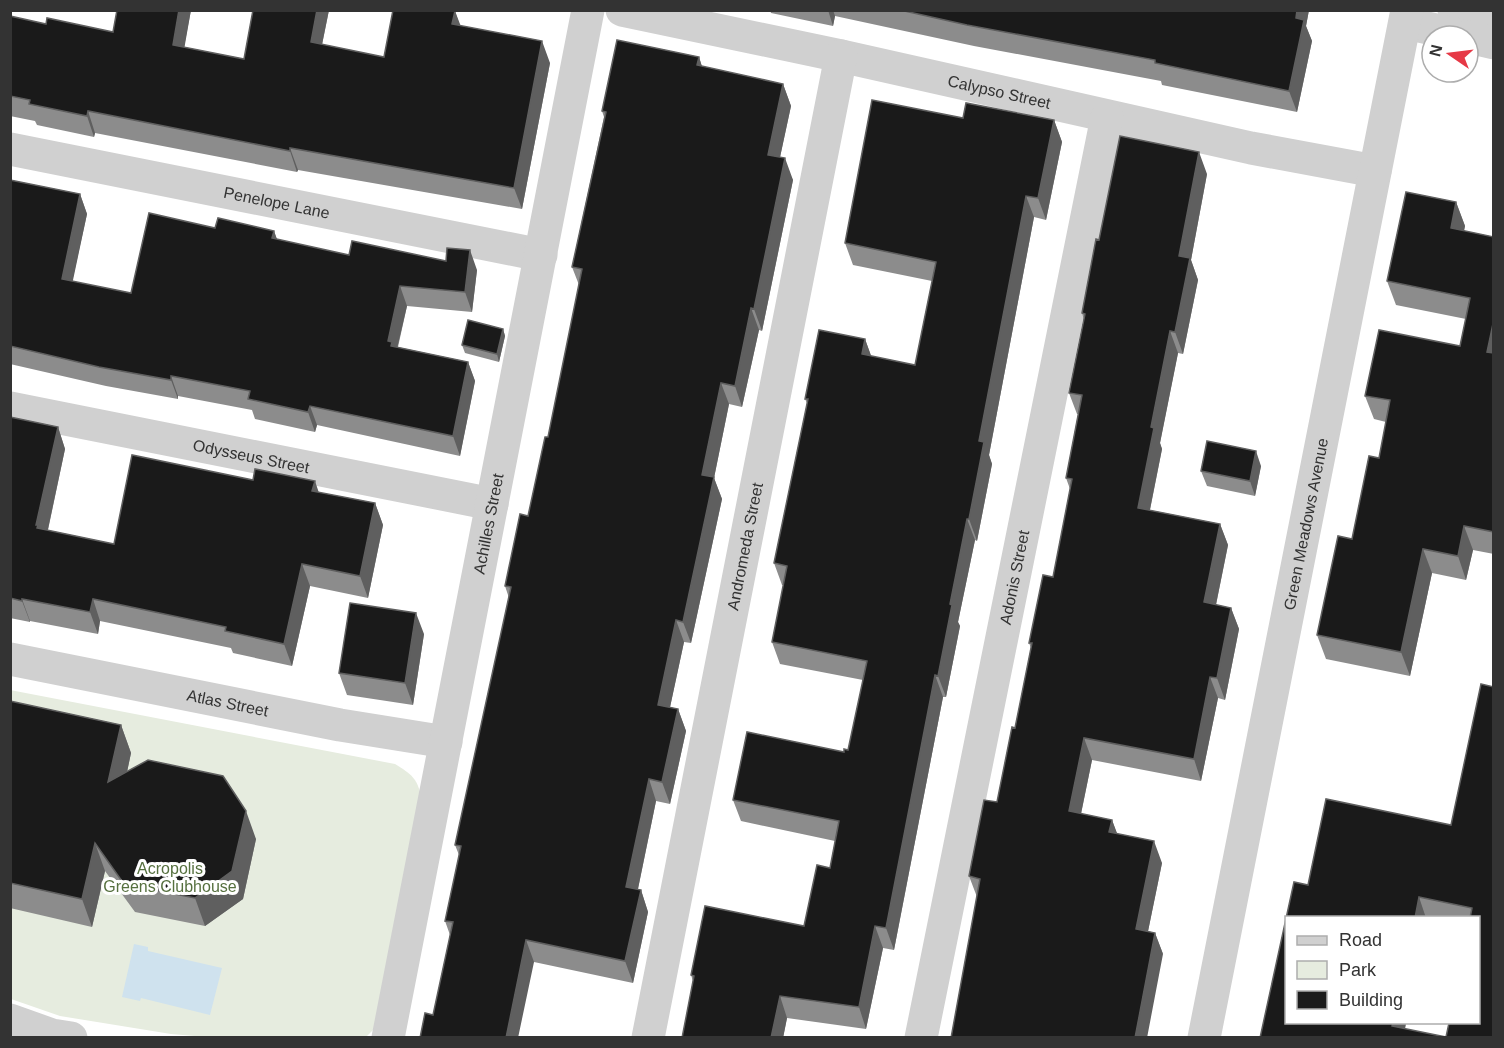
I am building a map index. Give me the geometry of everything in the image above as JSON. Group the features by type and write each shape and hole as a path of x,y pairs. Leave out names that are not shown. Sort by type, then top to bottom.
{"street":[{"name":"Achilles Street","path":"388,1038 588,10"},
{"name":"Calypso Street","path":"622,10 841,56 1251,148 1375,171"},
{"path":"1454,10 1494,19"},
{"path":"1406,17 1428,24"},
{"name":"Green Meadows Avenue","path":"1204,1038 1406,17"},
{"name":"Andromeda Street","path":"648,1038 841,56"},
{"name":"Adonis Street","path":"921,1038 1107,117"},
{"name":"Penelope Lane","path":"10,149 541,255"},
{"name":"Odysseus Street","path":"10,408 492,504"},
{"name":"Atlas Street","path":"10,659 340,725 446,742"},
{"path":"10,1020 52,1035 71,1038"}],"green space":[{"name":"Acropolis Greens Clubhouse","path":"10,690 395,764 409,774 418,785 421,796 374,1029 365,1038 218,1038 171,1034 60,1016 11,999"}],"water":[{"path":"134,944 148,947 148,951 222,968 210,1015 141,998 140,1001 122,997"}],"building":[{"path":"117,10 179,10 173,45 244,59 253,10 317,10 311,42 384,57 393,10 455,11 452,24 542,41 514,188 290,148 290,151 88,111 87,116 29,104 30,100 10,96 10,16 46,24 47,18 113,32"},
{"path":"900,10 1297,10 1296,18 1304,20 1289,91 1155,63 1155,60 967,25"},
{"path":"617,40 699,57 697,65 783,84 768,155 785,158 754,309 751,308 735,386 721,383 702,475 714,477 683,622 676,620 658,705 678,709 662,782 649,779 626,887 641,890 625,961 526,940 506,1038 420,1038 425,1013 433,1015 453,922 445,921 461,846 455,845 511,587 505,586 520,514 528,516 545,437 548,437 582,269 572,267 606,112 602,111"},
{"path":"872,100 963,118 966,103 1054,120 1038,198 1026,196 979,441 984,442 950,604 952,605 938,676 935,675 886,928 875,926 859,1007 780,996 771,1038 682,1038 694,976 691,975 705,906 804,926 817,865 830,868 839,821 733,800 747,732 844,752 844,749 848,750 867,661 772,642 787,566 774,563 808,399 805,399 819,330 865,339 862,354 915,365 936,262 845,243"},
{"path":"1120,136 1199,152 1179,256 1190,258 1175,332 1170,331 1138,508 1220,524 1204,602 1231,608 1217,678 1210,677 1194,759 1084,738 1069,811 1112,820 1109,832 1154,841 1136,929 1155,933 1135,1038 951,1038 980,879 969,876 984,800 997,802 1012,727 1015,728 1043,575 1053,577 1072,479 1066,478 1082,395 1069,393 1085,314 1082,313 1096,239 1099,240"},
{"path":"10,180 80,194 62,279 131,293 149,213 215,228 218,218 274,231 272,238 349,255 352,241 446,261 447,248 470,250 465,292 400,286 388,341 392,342 391,346 468,362 453,436 310,406 308,412 248,399 250,391 171,376 171,380 99,367 10,346"},
{"path":"1406,192 1456,202 1451,228 1494,237 1494,319 1487,352 1494,353 1494,532 1464,526 1458,556 1423,549 1401,652 1317,635 1338,536 1352,539 1369,456 1379,458 1390,400 1365,396 1379,330 1460,346 1470,298 1387,281"},
{"path":"468,320 503,329 497,354 462,345"},
{"path":"10,417 58,427 37,528 114,544 132,455 253,480 255,469 315,481 312,491 375,503 360,576 302,564 284,644 225,631 226,627 93,599 90,612 10,598"},
{"path":"1207,441 1256,451 1250,481 1201,471"},
{"path":"350,603 416,613 405,683 339,673"},
{"path":"1481,684 1494,687 1494,1038 1260,1038 1285,923 1285,1024 1393,1024 1392,1026 1446,1037 1449,1024 1480,1024 1480,916 1470,916 1472,908 1419,897 1415,916 1287,916 1294,882 1308,885 1326,799 1451,825"},
{"path":"10,701 121,725 108,782 148,760 223,776 246,811 232,871 195,898 124,884 95,843 82,899 10,883"}]}
